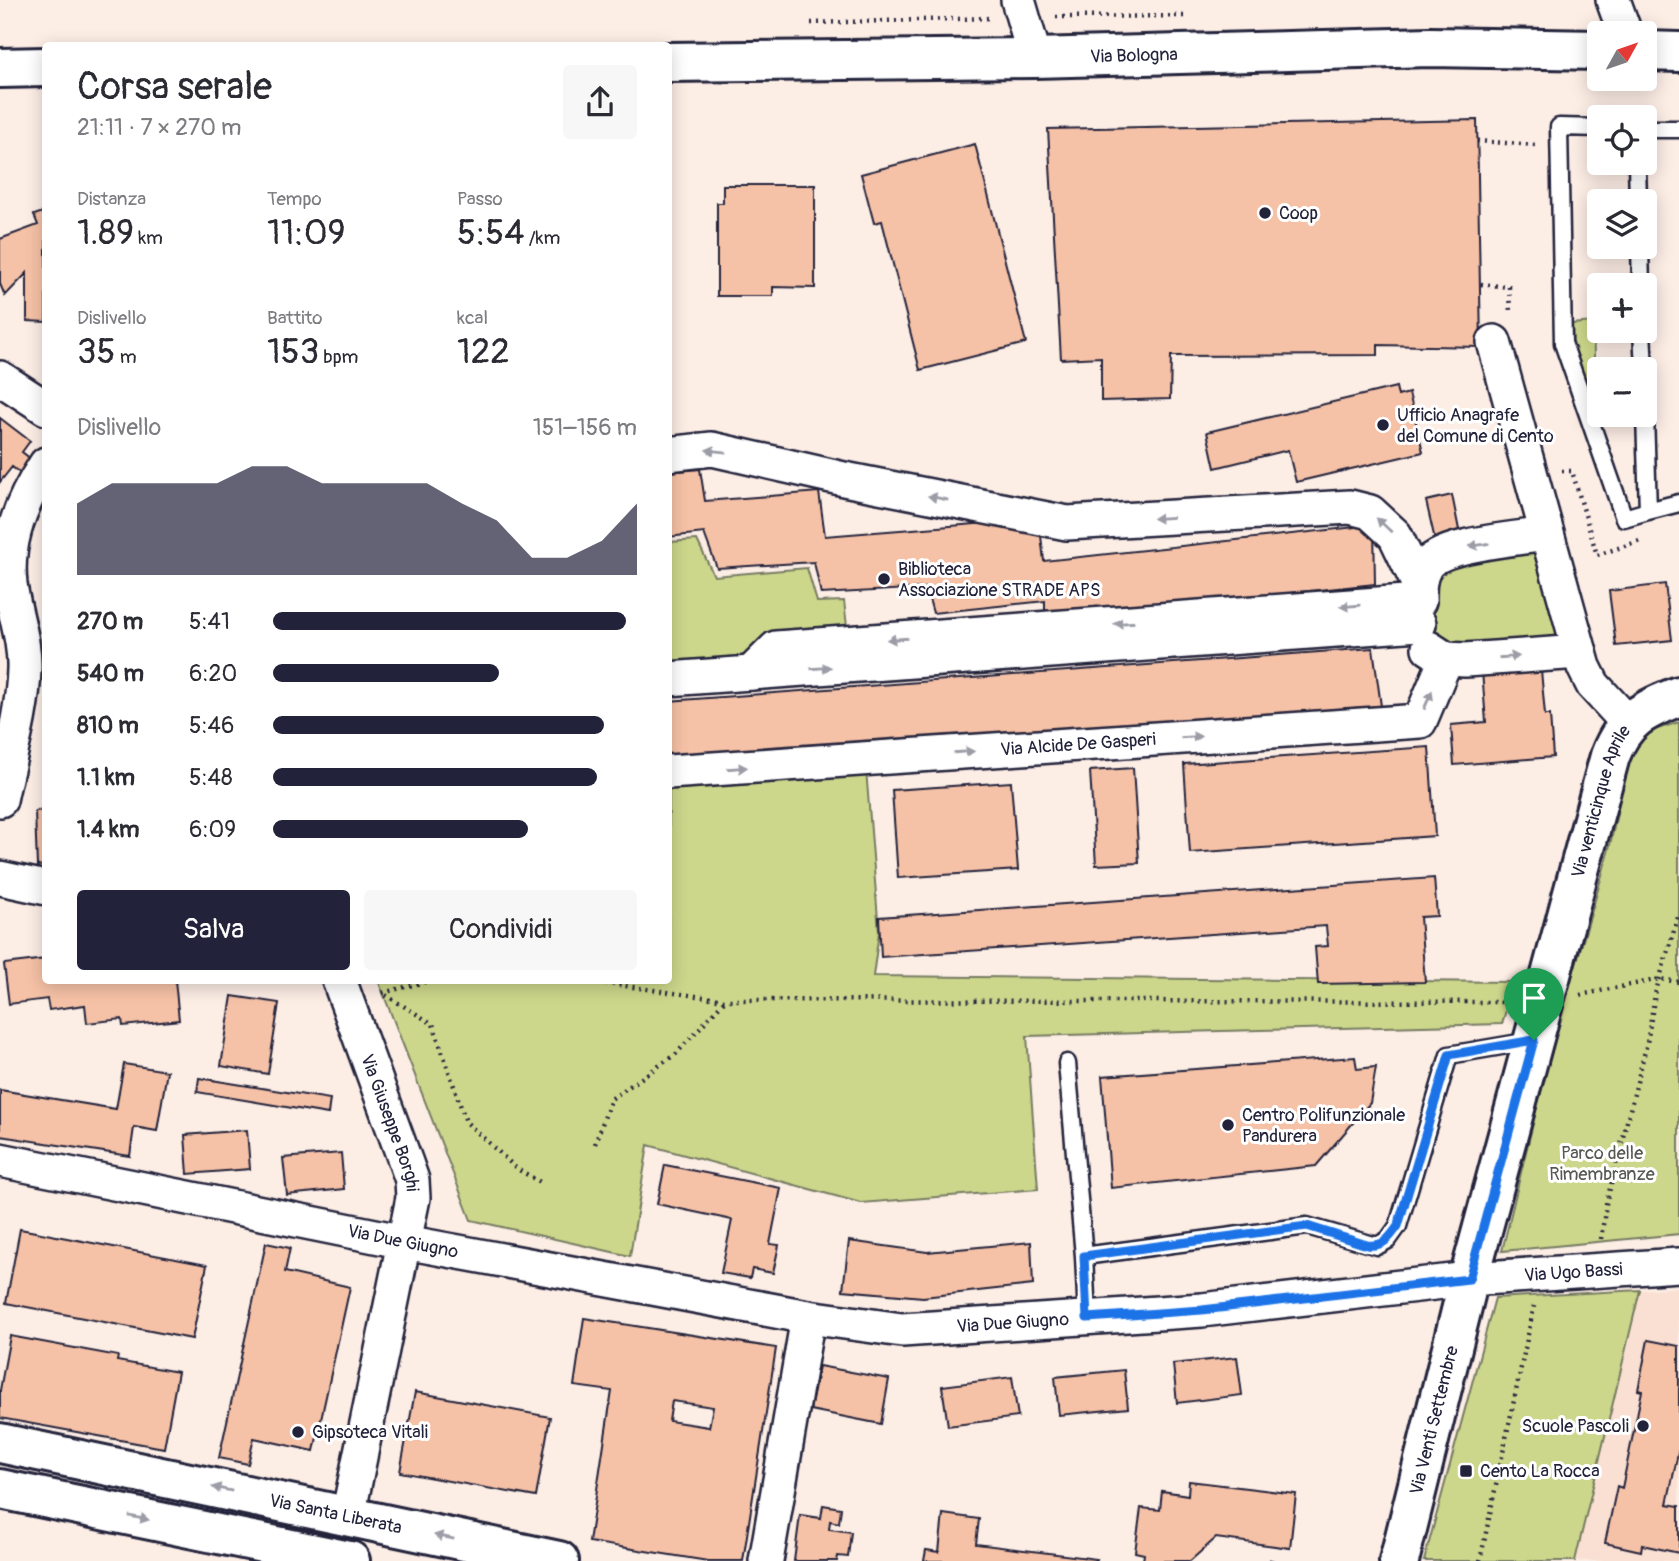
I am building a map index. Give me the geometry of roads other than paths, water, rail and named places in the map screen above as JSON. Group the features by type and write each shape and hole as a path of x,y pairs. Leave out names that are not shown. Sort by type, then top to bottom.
{"street":[{"path":"1018,0 1035,58"},
{"path":"1612,0 1620,21"},
{"name":"Via Bologna","path":"672,62 1035,58 1430,47 1587,50"},
{"path":"1657,51 1679,52"},
{"path":"0,68 42,67"},
{"name":"Via venticinque Aprile","path":"1469,1279 1605,772 1618,735 1629,723 1593,685 1580,652 1546,534 1502,333"},
{"path":"0,377 42,405"},
{"path":"672,454 712,449 1067,523 1350,507 1370,512 1395,535 1419,603 1427,647 1446,659 1580,652"},
{"path":"0,800 24,672 24,655 5,569 21,506 42,471"},
{"path":"1419,603 1426,565 1444,553 1546,534"},
{"path":"672,679 751,673 776,648 1419,603"},
{"name":"Via Alcide De Gasperi","path":"672,772 1420,721 1446,659"},
{"path":"1629,723 1641,713 1679,696"},
{"path":"0,878 42,887"},
{"name":"Via Giuseppe Borghi","path":"340,984 412,1180 414,1198 348,1516"},
{"name":"Via Due Giugno","path":"0,1160 405,1242 808,1317 902,1330 1202,1310 1469,1279"},
{"name":"Via Ugo Bassi","path":"1469,1279 1679,1265"},
{"name":"Via Venti Settembre","path":"1399,1561 1469,1279"},
{"path":"766,1561 808,1317"},
{"name":"Via Santa Liberata","path":"0,1443 559,1561"},
{"path":"102,1510 111,1466"},
{"path":"0,1489 350,1561"}],"lane":[{"path":"1587,128 1559,127 1563,343 1624,518 1679,503"},
{"path":"1657,129 1679,129"},
{"path":"1645,427 1648,511"},
{"path":"1084,1256 1307,1226 1377,1246 1388,1240 1398,1226 1449,1055 1534,1040"},
{"path":"1067,1063 1087,1318"}],"place":[{"name":"Coop","path":"1265,213"},
{"name":"Ufficio Anagrafe del Comune di Cento","path":"1383,425"},
{"name":"Biblioteca Associazione STRADE APS","path":"884,579"},
{"name":"Centro Polifunzionale Pandurera","path":"1228,1125"},
{"name":"Scuole Pascoli","path":"1643,1426"},
{"name":"Gipsoteca Vitali","path":"298,1432"},
{"name":"Cento La Rocca","path":"1466,1471"}],"park label":[{"name":"Parco delle Rimembranze","path":"1602,1163"}]}
